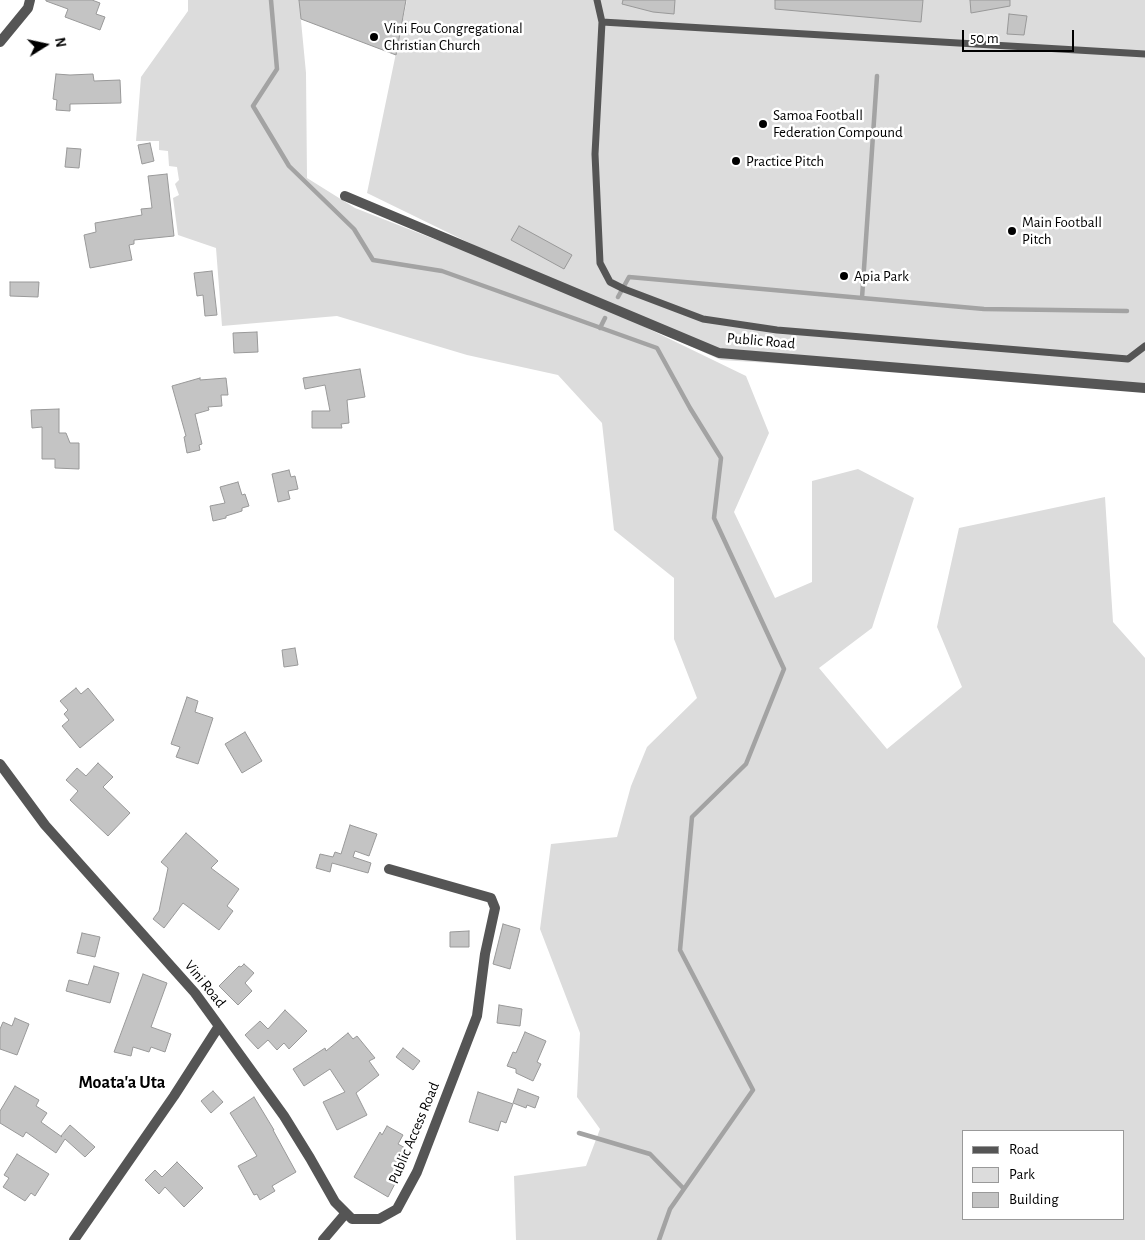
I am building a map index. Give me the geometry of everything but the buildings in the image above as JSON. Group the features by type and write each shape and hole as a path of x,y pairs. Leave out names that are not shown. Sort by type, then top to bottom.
{"street":[{"path":"0,42 28,8 30,0"},
{"name":"Public Road","path":"345,196 719,353 1145,388"},
{"name":"Vini Road","path":"0,764 44,825 196,993 219,1026 174,1096 74,1240"},
{"name":"Public Access Road","path":"346,1213 352,1219 378,1219 397,1208 417,1172 477,1016 485,954 495,908 491,898 389,869"},
{"path":"219,1026 284,1116 334,1202 346,1213 323,1240"}],"lane":[{"path":"597,0 602,22 595,154 600,263 610,282 704,319 778,330 1128,359 1145,346"},
{"path":"602,22 1145,54"}],"green space":[{"path":"188,0 299,0 306,73 307,178 355,208 535,275 367,193 407,0 1145,0 1145,386 721,360 614,312 746,376 769,433 734,512 775,598 812,582 812,481 858,469 914,498 872,628 819,668 887,749 962,687 937,627 959,528 1105,497 1113,622 1145,658 1145,1240 516,1240 514,1176 586,1166 600,1129 577,1097 580,1033 540,929 551,844 617,837 631,786 647,747 697,698 674,639 674,578 614,530 602,423 558,375 467,355 337,316 222,326 216,248 178,235 173,198 179,195 175,184 179,180 177,167 169,166 168,151 159,150 159,141 136,141 141,77 188,11"}],"waterway":[{"path":"271,0 277,69 253,106 289,166 354,229 373,260 442,271 657,348 690,408 721,458 714,518 784,669 746,764 692,817 680,950 753,1090 670,1209 659,1240"},
{"path":"862,298 877,76"},
{"path":"618,297 629,277 984,309 1127,311"},
{"path":"600,328 605,318"},
{"path":"579,1133 650,1154 684,1189"}],"place":[{"name":"Vini Fou Congregational Christian Church","path":"374,37"},
{"name":"Samoa Football Federation Compound","path":"763,124"},
{"name":"Practice Pitch","path":"736,161"},
{"name":"Main Football Pitch","path":"1012,231"},
{"name":"Apia Park","path":"844,276"}],"district":[{"name":"Moata'a Uta","path":"122,1083"}]}
